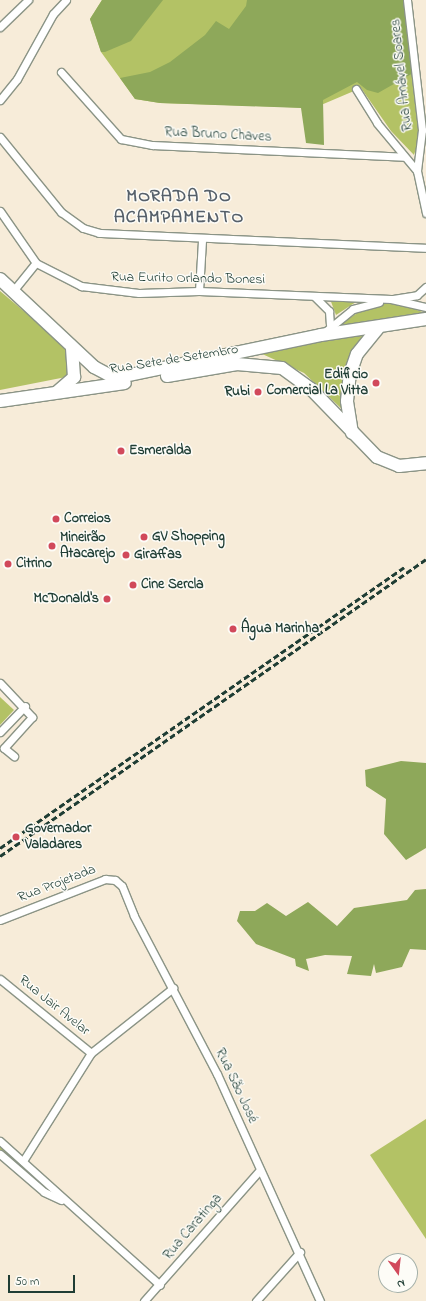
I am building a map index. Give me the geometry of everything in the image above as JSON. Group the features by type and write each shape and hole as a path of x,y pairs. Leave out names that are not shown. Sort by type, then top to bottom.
{"main road":[{"name":"Rua Sete de Setembro","path":"0,279 72,348 106,374 129,376 321,335 378,328 426,319"},
{"path":"352,433 348,401 350,374 357,354 378,328"},
{"path":"55,393 74,377 72,348"},
{"name":"Rua Sete de Setembro","path":"0,401 237,364 266,364 298,378 352,433 388,463 406,467 426,463"}],"street":[{"path":"0,27 28,0"},
{"path":"0,100 17,79 53,14 66,0"},
{"name":"Rua Amável Soares","path":"407,0 422,130 417,171 426,213"},
{"name":"Rua Bruno Chaves","path":"61,72 121,139 152,145 404,157"},
{"name":"Rua Amável Soares","path":"356,89 377,123 417,171"},
{"path":"0,137 47,198 83,228 99,234 202,240 426,248"},
{"name":"Rua Eurito Orlando Bonesi","path":"0,211 36,262 68,280 107,291 199,291 391,299 426,307"},
{"path":"199,291 202,240"},
{"path":"13,291 36,262"},
{"name":"Rua Eurito Orlando Bonesi","path":"321,335 330,324 358,307 391,299 417,295 426,287"},
{"path":"313,296 326,305 330,324"},
{"path":"0,683 25,706 32,717 4,748 14,756"},
{"path":"0,732 25,706"},
{"name":"Rua Projetada","path":"0,920 105,880 115,880 122,886"},
{"name":"Rua São José","path":"122,886 134,916 173,988 300,1252 320,1301"},
{"name":"Rua Jair Avelar","path":"0,979 91,1053"},
{"path":"23,1162 91,1053 173,988"},
{"path":"0,1141 63,1201 160,1285"},
{"path":"0,1154 44,1192 63,1201"},
{"name":"Rua Caratinga","path":"144,1301 160,1285 260,1170"},
{"path":"256,1301 300,1252"}],"green space":[{"path":"102,0 407,0 422,130 414,155 391,131 361,88 314,108 160,103 135,99 101,52 90,19"},
{"path":"102,0 163,0 131,41 105,52 101,52 90,19"},
{"path":"247,0 406,0 415,72 378,93 367,90 357,82 323,100 324,145 306,143 301,108 160,103 135,99 120,78 150,72 170,62 205,35 216,21 229,29 246,6"},
{"path":"0,291 65,346 70,355 69,374 66,377 0,390"},
{"path":"330,299 359,300 336,315"},
{"path":"392,302 426,313 336,327 365,308"},
{"path":"366,332 352,353 345,372 345,412 304,373 260,353"},
{"path":"0,697 14,710 0,725"},
{"path":"401,761 426,763 426,848 406,860 384,834 386,799 366,786 365,770"},
{"path":"426,889 426,950 410,949 402,967 376,973 374,964 371,976 347,974 352,956 325,955 306,959 309,971 296,966 295,959 256,944 237,921 240,911 255,911 267,903 286,916 308,902 337,926 354,908 407,900 415,890"},
{"path":"426,1119 426,1239 370,1155"},
{"path":"0,1143 45,1184 45,1186 0,1152"}],"railway":[{"path":"0,856 426,559"},
{"path":"0,848 404,567"}],"place":[{"name":"Edificio Comercial La Vitta","path":"376,383"},
{"name":"Rubi","path":"258,392"},
{"name":"Esmeralda","path":"121,451"},
{"name":"Correios","path":"56,519"},
{"name":"GV Shopping","path":"144,537"},
{"name":"Mineirão Atacarejo","path":"52,546"},
{"name":"Giraffas","path":"126,555"},
{"name":"Citrino","path":"8,564"},
{"name":"Cine Sercla","path":"133,585"},
{"name":"McDonald's","path":"107,599"},
{"name":"Água Marinha","path":"233,629"},
{"name":"Governador Valadares","path":"16,837"}],"district":[{"name":"MORADA DO ACAMPAMENTO","path":"179,208"}]}
